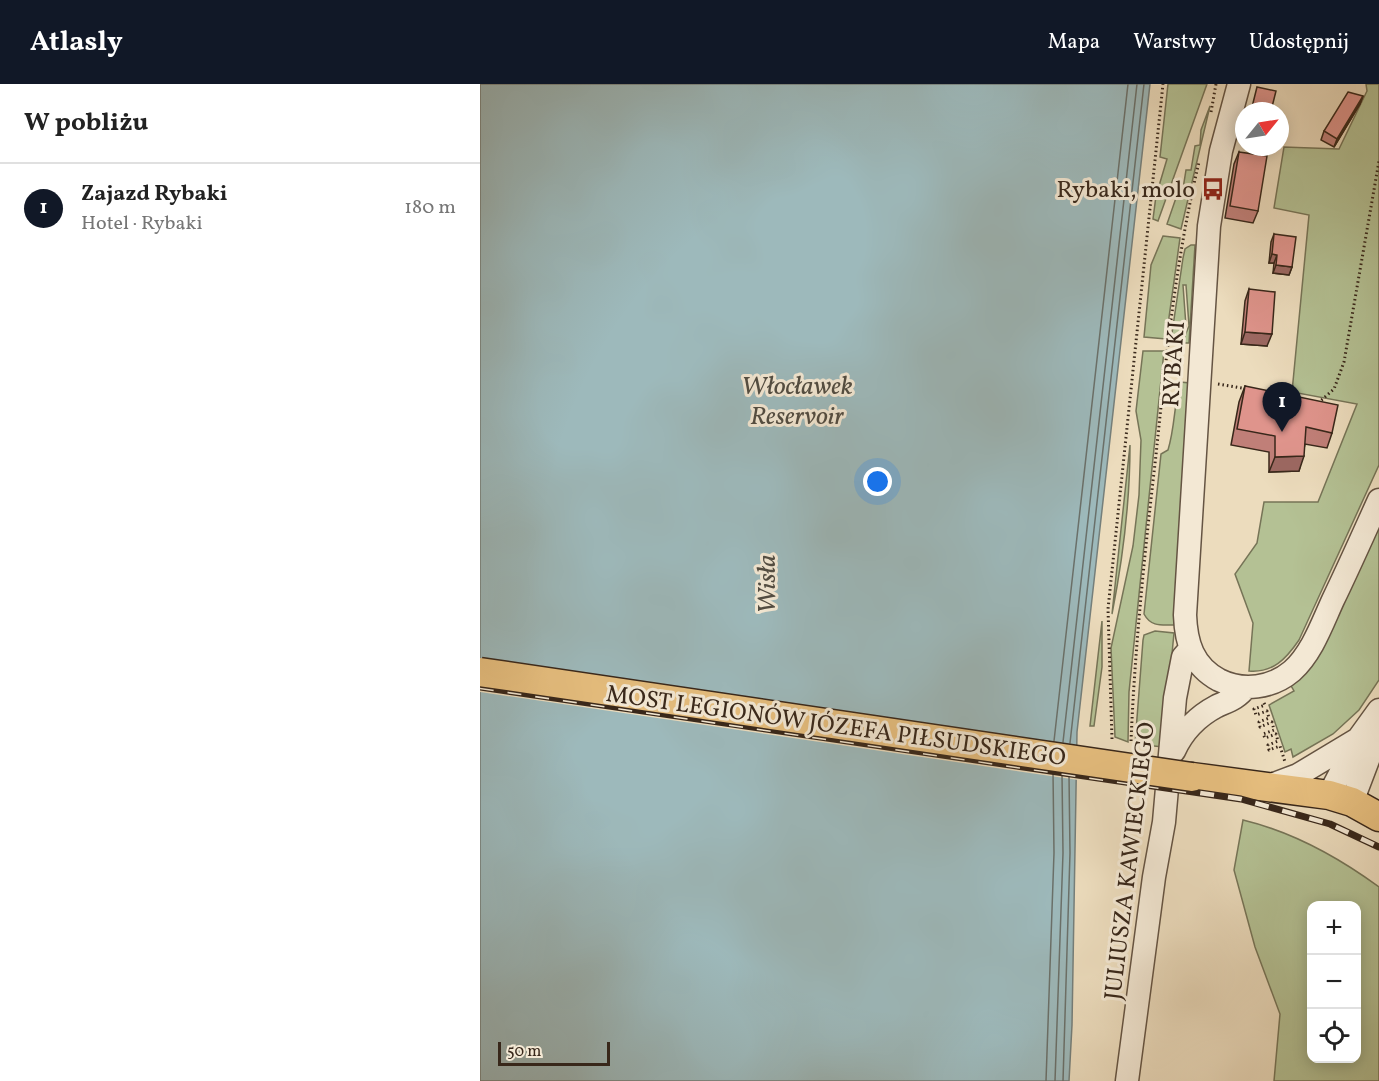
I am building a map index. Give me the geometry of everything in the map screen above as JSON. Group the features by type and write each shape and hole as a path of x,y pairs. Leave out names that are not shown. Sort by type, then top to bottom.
{"main road":[{"name":"MOST LEGIONÓW JÓZEFA PIŁSUDSKIEGO","path":"480,672 1340,798"},
{"path":"1340,798 1379,817"}],"street":[{"name":"RYBAKI","path":"1190,649 1185,628 1185,604 1213,189 1239,84"},
{"path":"1172,755 1179,740 1194,722 1237,697 1254,693 1276,681 1301,661 1318,632 1379,500"},
{"path":"1190,649 1197,661 1211,675 1254,693"},
{"name":"JULIUSZA KAWIECKIEGO","path":"1127,1081 1172,755 1175,698 1183,657 1190,649"},
{"path":"1340,798 1370,740 1379,711"},
{"path":"1370,740 1379,774"},
{"path":"1262,788 1298,775 1370,740"}],"path":[{"path":"1112,739 1108,609 1163,84"},
{"path":"1210,113 1216,84"},
{"path":"1131,741 1138,636 1166,357 1185,223 1200,157"},
{"path":"1310,401 1318,403 1326,399 1334,389 1344,362 1379,161"},
{"path":"1199,381 1256,390"},
{"path":"1254,693 1265,705 1254,709 1256,715 1267,711 1269,718 1259,722 1260,727 1272,722 1274,730 1263,734 1265,738 1276,734 1278,741 1268,745 1269,750 1280,746 1282,751"}],"green space":[{"path":"1168,84 1207,84 1158,221 1153,219 1156,196 1167,159 1160,157"},
{"path":"1366,84 1379,84 1379,465 1299,640 1289,653 1272,667 1249,671 1253,623 1235,574 1257,543 1264,502 1318,502 1357,404 1292,392 1309,215 1274,208 1283,156 1289,156 1289,147 1339,149 1367,91"},
{"path":"1210,106 1181,229 1167,224 1177,195 1182,195 1186,170 1191,170 1195,146 1200,145 1201,130"},
{"path":"1163,236 1180,238 1166,339 1144,337 1151,265"},
{"path":"1195,245 1189,343 1182,343 1189,326 1186,285 1183,285 1186,326 1179,342 1171,340 1183,258 1185,249"},
{"path":"1143,351 1164,351 1129,692 1128,742 1115,737 1111,648 1133,546 1139,495 1141,440 1136,411"},
{"path":"1180,382 1190,383 1174,625 1161,625 1153,623 1144,614 1161,454 1168,450"},
{"path":"1130,445 1125,530 1112,614"},
{"path":"1379,520 1379,680 1359,710 1333,734 1293,757 1291,749 1285,752 1269,705 1294,691 1290,684"},
{"path":"1102,621 1102,667 1094,726 1090,726"},
{"path":"1155,631 1174,633 1163,747 1135,744 1143,640 1144,635"},
{"path":"1243,820 1280,831 1314,847 1379,887 1379,1081 1274,1081 1280,1014 1255,947 1234,870"}],"water":[{"name":"Włocławek Reservoir","path":"480,84 1150,84 1077,732 1069,1081 480,1081"}],"pier":[{"path":"480,659 1079,747 1078,780 480,692"}],"building":[{"path":"1257,87 1276,91 1273,102 1253,102"},
{"path":"1348,92 1363,96 1337,139 1324,131"},
{"path":"1238,156 1267,156 1258,211 1230,206"},
{"path":"1274,234 1296,237 1292,267 1276,265 1277,255 1272,254"},
{"path":"1249,289 1275,292 1272,334 1245,332"},
{"path":"1245,386 1338,405 1332,433 1306,427 1304,456 1275,457 1275,436 1237,429"}],"railway":[{"path":"480,687 1241,799 1330,824 1379,847"}],"place":[{"name":"Rybaki, molo","path":"1213,189"},
{"name":"Zajazd Rybaki","path":"1282,432"}],"water label":[{"name":"Wisła","path":"766,584"}]}
